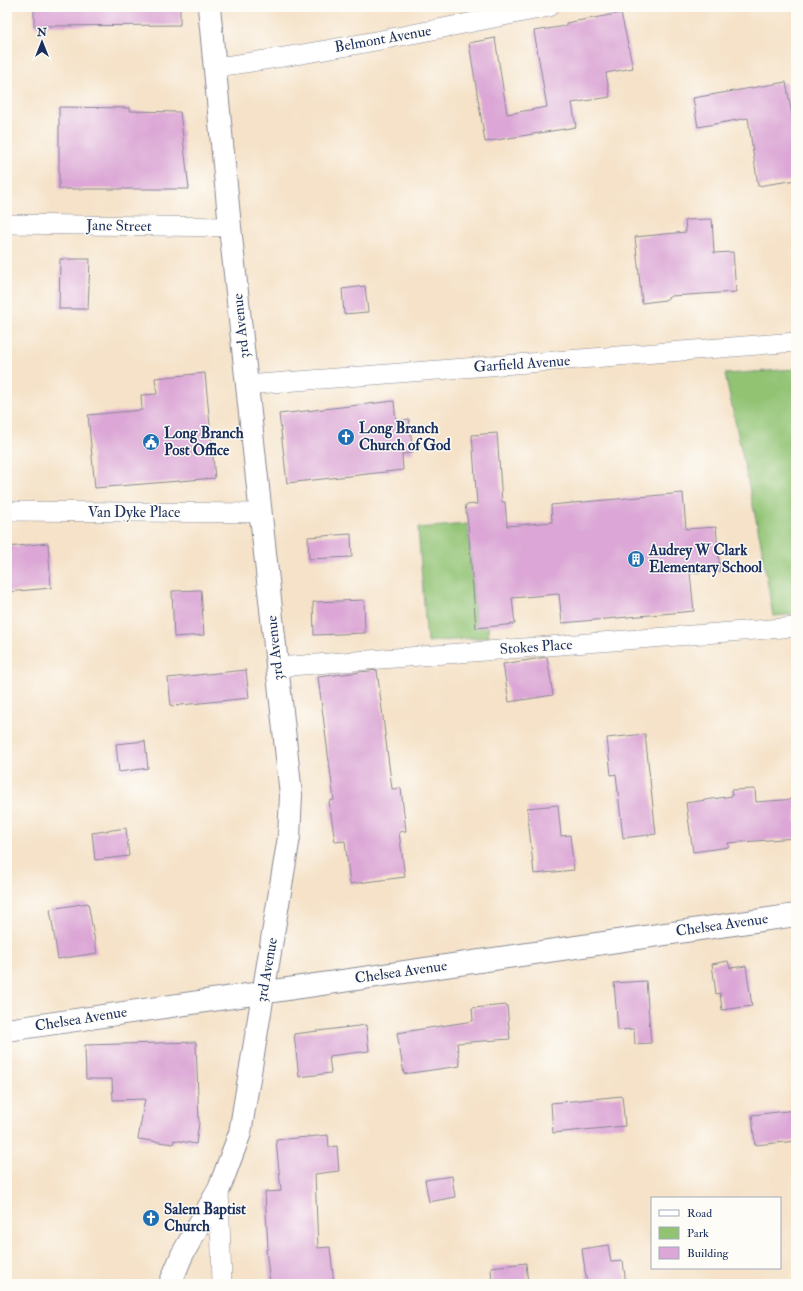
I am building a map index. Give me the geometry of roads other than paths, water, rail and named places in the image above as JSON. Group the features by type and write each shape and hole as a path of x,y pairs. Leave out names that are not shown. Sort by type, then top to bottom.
{"street":[{"name":"3rd Avenue","path":"209,7 216,67 230,228 291,795 289,837 240,1133 219,1189 222,1284"},
{"name":"Belmont Avenue","path":"216,67 254,62 412,34 549,7"},
{"name":"Jane Street","path":"7,224 230,228"},
{"name":"Garfield Avenue","path":"247,385 796,342"},
{"name":"Van Dyke Place","path":"7,511 261,512"},
{"name":"Stokes Place","path":"277,667 796,627"},
{"name":"Chelsea Avenue","path":"7,1030 796,915"},
{"path":"170,1284 182,1256 219,1189"}],"place":[{"name":"Long Branch Church of God","path":"346,437"},
{"name":"Long Branch Post Office","path":"151,442"},
{"name":"Audrey W Clark Elementary School","path":"636,559"},
{"name":"Salem Baptist Church","path":"151,1218"}]}
